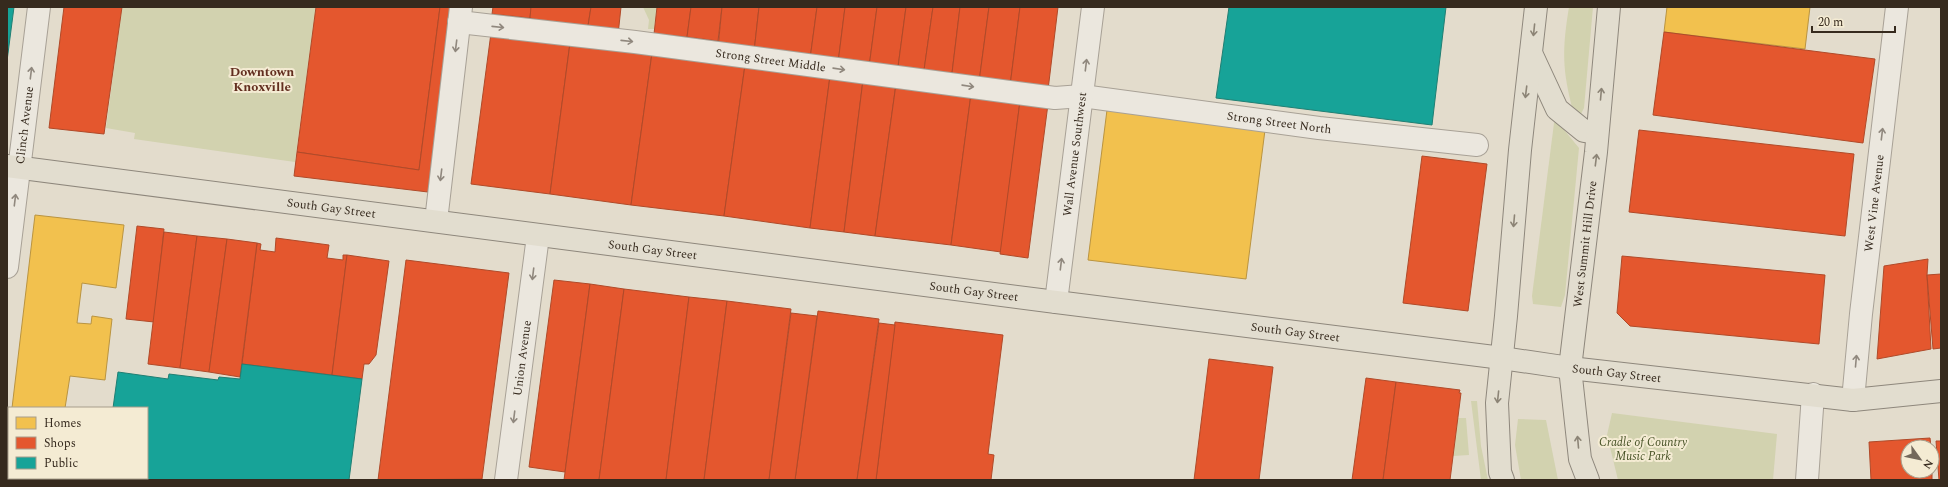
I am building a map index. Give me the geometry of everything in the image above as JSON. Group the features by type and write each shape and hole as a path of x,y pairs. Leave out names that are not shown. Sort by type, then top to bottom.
{"main road":[{"path":"1503,480 1500,472 1497,403 1520,150 1536,7"},
{"name":"West Summit Hill Drive","path":"1588,480 1580,458 1570,368 1596,152 1609,7"},
{"path":"1531,53 1557,109 1584,131 1597,133"},
{"name":"South Gay Street","path":"13,166 436,221 538,236 1502,358 1570,368 1813,394 1852,400 1941,391"}],"street":[{"name":"Clinch Avenue","path":"7,267 13,166 39,7"},
{"name":"Wall Avenue Southwest","path":"1056,302 1093,7"},
{"name":"West Vine Avenue","path":"1852,400 1897,7"},
{"name":"Strong Street Middle","path":"460,15 635,42 1055,98 1082,96"},
{"path":"436,221 460,15"},
{"name":"Strong Street North","path":"1082,96 1319,128 1476,145"},
{"name":"Union Avenue","path":"506,480 538,236"},
{"path":"1807,480 1813,394"}],"green space":[{"path":"122,7 316,7 295,162 134,139 135,133 106,128"},
{"path":"643,7 657,7 654,29 648,29 649,20"},
{"path":"1569,7 1593,7 1584,108 1581,114 1573,111 1565,71 1564,48"},
{"path":"1556,120 1579,148 1565,295 1561,307 1533,304 1532,296 1554,123"},
{"path":"1471,401 1477,401 1481,446 1488,480 1481,480"},
{"name":"Cradle of Country Music Park","path":"1612,413 1777,434 1773,480 1618,480 1607,435"},
{"path":"1458,418 1466,418 1469,455 1453,456"},
{"path":"1518,419 1546,420 1558,480 1521,480 1515,445"}],"building: Homes":[{"path":"1667,7 1810,7 1805,49 1664,32"},
{"path":"1107,110 1265,130 1246,279 1088,260"},
{"path":"35,215 124,225 116,288 82,283 77,323 91,324 92,316 112,319 105,380 70,376 65,407 12,407"}],"building: Shops":[{"path":"64,7 122,7 104,134 49,128"},
{"path":"316,7 440,7 419,170 297,152"},
{"path":"440,7 452,7 428,192 294,176 297,152 419,170"},
{"path":"493,7 531,7 530,18 492,14"},
{"path":"531,7 591,7 587,32 530,18"},
{"path":"591,7 621,7 618,35 587,32"},
{"path":"657,7 691,7 687,37 654,34"},
{"path":"691,7 722,7 718,41 687,37"},
{"path":"722,7 759,7 754,52 718,48"},
{"path":"759,7 817,7 810,59 754,52"},
{"path":"817,7 845,7 838,63 810,59"},
{"path":"845,7 877,7 869,67 838,63"},
{"path":"877,7 906,7 898,67 869,67"},
{"path":"906,7 933,7 924,70 898,67"},
{"path":"933,7 960,7 952,73 924,70"},
{"path":"960,7 989,7 979,82 952,73"},
{"path":"989,7 1020,7 1010,86 979,82"},
{"path":"1020,7 1058,7 1048,90 1010,86"},
{"path":"1664,32 1875,59 1863,143 1653,115"},
{"path":"491,33 570,43 550,194 471,184"},
{"path":"570,43 652,53 631,205 550,194"},
{"path":"652,53 745,65 724,216 631,205"},
{"path":"745,65 830,76 810,228 724,216"},
{"path":"830,76 863,80 844,232 810,228"},
{"path":"863,80 896,84 875,236 844,232"},
{"path":"896,84 971,94 951,245 875,236"},
{"path":"971,94 1020,101 1001,252 951,245"},
{"path":"1020,101 1048,104 1028,258 1000,254"},
{"path":"1639,130 1854,154 1845,236 1629,212"},
{"path":"1422,156 1487,164 1468,311 1403,303"},
{"path":"137,226 164,229 154,322 126,319"},
{"path":"164,232 197,236 180,368 148,364"},
{"path":"197,236 227,239 209,372 180,368"},
{"path":"276,238 329,245 327,258 343,260 343,255 347,255 332,375 242,364 257,243 261,244 260,250 275,252"},
{"path":"227,239 257,243 240,377 209,372"},
{"path":"347,255 389,261 376,355 369,364 364,364 362,379 332,375"},
{"path":"1622,256 1825,275 1819,344 1630,326 1617,313"},
{"path":"1928,259 1927,275 1931,349 1877,359 1884,266"},
{"path":"406,260 509,273 482,479 378,480"},
{"path":"1941,274 1941,348 1933,349 1927,275"},
{"path":"554,280 590,284 565,472 529,467"},
{"path":"590,284 624,289 599,480 564,480"},
{"path":"624,289 689,297 666,480 599,480"},
{"path":"689,297 727,301 704,480 666,480"},
{"path":"727,301 791,309 769,480 704,480"},
{"path":"818,311 879,319 857,480 795,480"},
{"path":"791,313 817,316 795,480 769,480"},
{"path":"895,322 1003,335 988,454 994,455 991,480 876,480"},
{"path":"879,323 895,325 876,480 857,480"},
{"path":"1209,359 1273,367 1259,480 1194,480"},
{"path":"1366,378 1396,382 1383,480 1352,480"},
{"path":"1396,382 1460,390 1459,393 1461,393 1450,480 1383,480"},
{"path":"1900,440 1900,479 1932,480 1871,480 1869,442"},
{"path":"1940,441 1941,441 1941,480 1939,480"}],"building: Public":[{"path":"7,7 14,7 7,61"},
{"path":"1229,7 1446,7 1432,125 1216,98"},
{"path":"242,364 362,379 349,480 103,480 148,479 148,407 113,407 118,372 168,379 169,374 218,380 219,377 240,379"}],"district":[{"name":"Downtown Knoxville","path":"262,78"}]}
